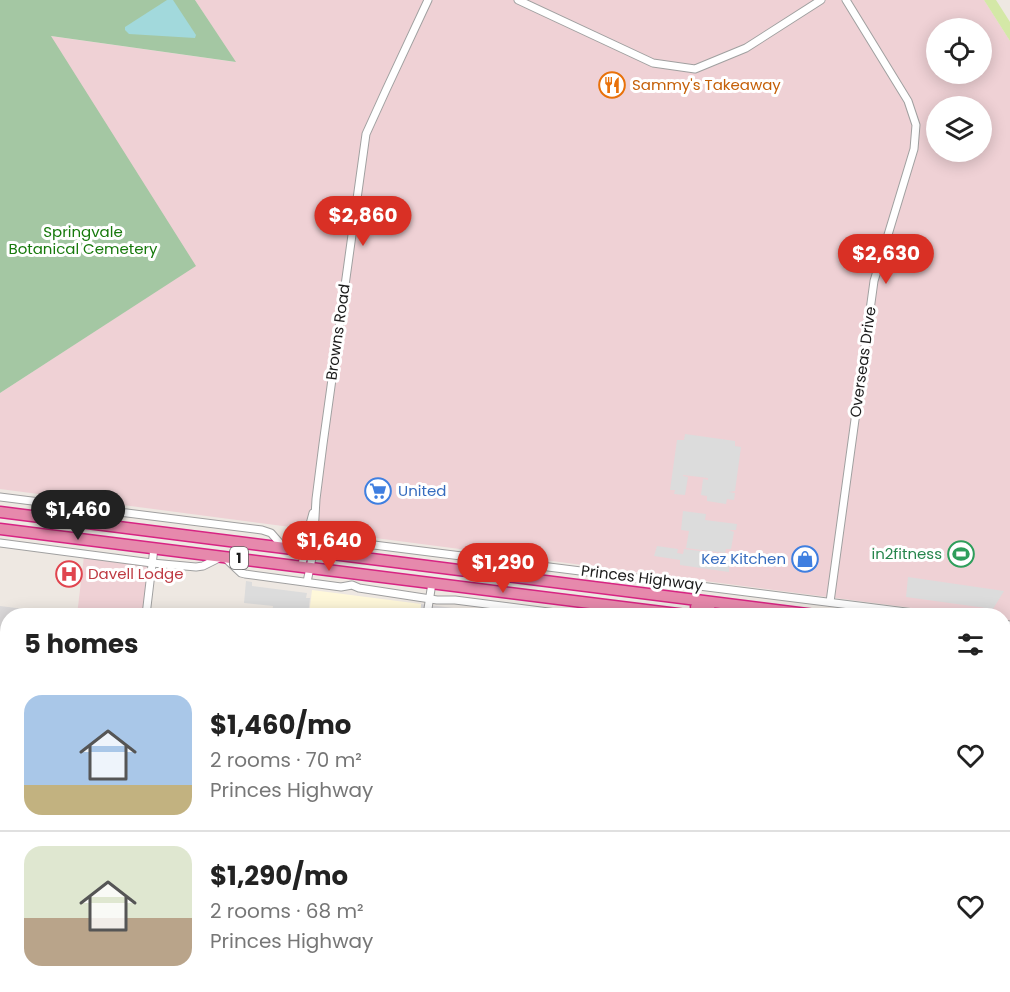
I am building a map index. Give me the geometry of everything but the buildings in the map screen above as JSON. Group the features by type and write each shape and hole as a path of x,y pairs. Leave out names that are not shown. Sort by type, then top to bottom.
{"highway":[{"name":"Princes Highway","path":"0,512 761,608"},
{"name":"Princes Highway","path":"0,529 630,608"},
{"path":"154,549 156,532"},
{"path":"176,550 178,534"},
{"path":"614,589 648,601 700,608"}],"street":[{"name":"Browns Road","path":"306,582 308,552 366,134 428,0"},
{"path":"518,0 653,63 694,69 746,48 821,0"},
{"name":"Overseas Drive","path":"830,602 874,281 914,149 915,125 908,101 846,0"},
{"path":"0,497 262,530 271,533 285,549"},
{"path":"328,554 337,545 350,542 876,608"},
{"path":"0,543 199,567 222,556 233,567 245,574 341,586 352,585 359,588 430,598 517,608"},
{"path":"147,608 154,549"},
{"path":"428,608 432,583"}],"shaded area":[{"path":"195,0 984,0 1010,41 1010,608 912,608 0,489 0,393 195,266 50,36 235,62"},
{"path":"685,434 735,441 735,446 741,447 735,491 729,492 735,493 734,500 727,499 726,504 707,501 707,496 701,495 703,479 708,480 708,478 683,475 688,477 685,495 674,494 675,490 670,490 677,440 684,440"},
{"path":"683,511 706,514 705,520 737,524 736,530 729,530 734,532 731,549 726,549 725,553 686,548 689,531 681,530"},
{"path":"657,546 678,549 677,553 683,554 684,549 731,555 732,567 729,567 729,572 680,565 680,560 654,556"},
{"path":"84,556 146,565 149,570 144,608 78,608"},
{"path":"908,577 1004,591 994,608 906,597"},
{"path":"246,581 252,582 252,586 307,593 306,598 310,598 309,608 273,608 273,606 244,603"},
{"path":"312,590 421,604 421,608 310,608"},
{"path":"421,604 453,608 421,608"}],"green space":[{"name":"Springvale Botanical Cemetery","path":"0,0 195,0 236,62 51,36 196,266 0,393"},
{"path":"984,0 996,0 1010,22 1010,41"}],"water":[{"path":"167,0 173,0 196,35 195,38 129,34 125,30 125,27"}],"place":[{"name":"Sammy's Takeaway","path":"612,85"},
{"name":"United","path":"378,491"},
{"name":"in2fitness","path":"961,554"},
{"name":"Kez Kitchen","path":"805,559"},
{"name":"Davell Lodge","path":"69,574"}]}
